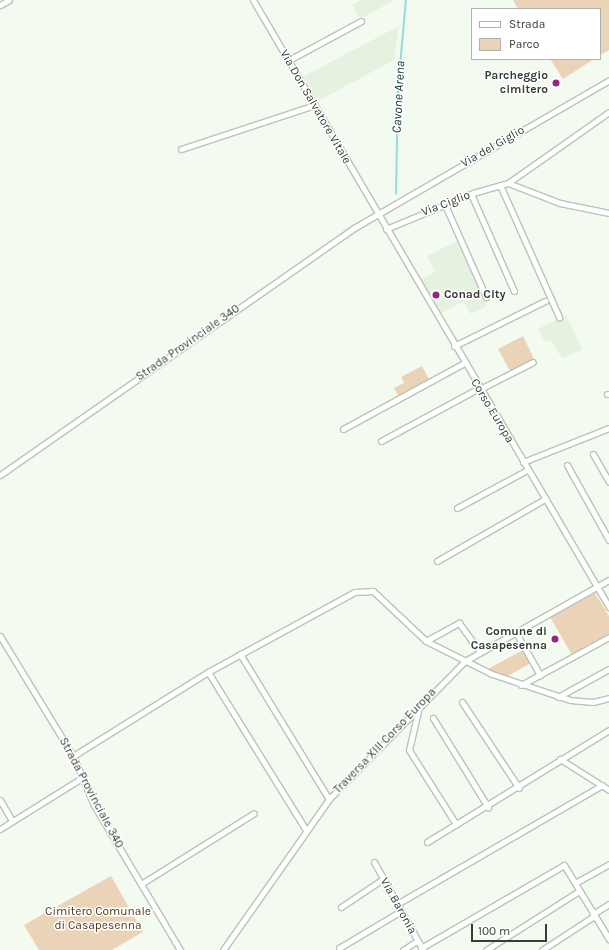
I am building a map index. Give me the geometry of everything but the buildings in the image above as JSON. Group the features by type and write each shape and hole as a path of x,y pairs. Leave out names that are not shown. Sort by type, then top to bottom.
{"street":[{"path":"0,5 9,0"},
{"name":"Via Don Salvatore Vitale","path":"253,0 377,214"},
{"path":"289,60 361,21"},
{"name":"Via del Giglio","path":"377,214 609,80"},
{"path":"181,149 314,105"},
{"name":"Via Ciglio","path":"508,184 609,112"},
{"name":"Via Ciglio","path":"386,229 471,194 508,184 560,203 609,213"},
{"path":"500,185 559,317"},
{"path":"471,194 514,291"},
{"path":"445,205 486,297"},
{"name":"Corso Europa","path":"377,214 527,470 609,605"},
{"name":"Strada Provinciale 340","path":"0,475 377,214"},
{"path":"454,346 545,301"},
{"path":"380,440 479,388 533,362"},
{"path":"343,429 464,363"},
{"path":"523,462 609,428"},
{"path":"593,454 609,482"},
{"path":"566,464 609,540"},
{"path":"457,508 527,470"},
{"path":"437,560 545,499"},
{"name":"Traversa XIII Corso Europa","path":"223,950 329,799 465,661 515,631 609,580"},
{"path":"73,756 208,672 355,592 373,591 383,597 426,641 465,661 521,685 558,696 593,702 609,698"},
{"path":"426,641 459,622 479,652"},
{"path":"515,631 540,675"},
{"name":"Strada Provinciale 340","path":"0,636 73,756 82,778 140,884 180,950"},
{"path":"521,685 609,637"},
{"path":"240,654 329,799"},
{"path":"558,696 609,669"},
{"path":"208,672 306,830"},
{"path":"462,702 519,788"},
{"path":"419,706 409,750 456,824"},
{"path":"433,718 488,806"},
{"path":"427,842 519,788 560,759 609,730"},
{"path":"560,759 609,790"},
{"path":"0,829 82,778"},
{"path":"397,904 602,785"},
{"path":"0,800 12,821"},
{"path":"140,884 254,813"},
{"name":"Via Baronia","path":"374,862 422,949"},
{"path":"575,883 609,864"},
{"path":"422,949 564,865 593,915 609,939"},
{"path":"341,907 383,879"},
{"path":"486,950 579,891"},
{"path":"542,950 609,904"},
{"path":"339,948 401,911"},
{"path":"403,950 417,942"}],"shaded area":[{"path":"361,0 395,0 360,19 352,5"},
{"path":"399,26 394,60 318,101 304,76"},
{"path":"457,241 487,306 471,314 463,302 440,313 420,280 435,272 427,256"},
{"path":"566,315 583,350 562,358 550,340 545,342 538,329"}],"green space":[{"path":"513,0 609,0 609,50 601,54 601,8 517,8"},
{"path":"551,60 592,60 563,79"},
{"path":"523,336 534,359 510,371 498,349"},
{"path":"422,366 429,379 398,396 394,388 404,383 401,377"},
{"path":"595,593 609,616 609,635 572,655 550,617"},
{"path":"523,650 531,663 506,677 488,669"},
{"name":"Cimitero Comunale di Casapesenna","path":"111,876 143,932 112,950 39,950 24,925"}],"waterway":[{"name":"Cavone Arena","path":"396,194 398,89 406,0"}],"place":[{"name":"Parcheggio cimitero","path":"556,83"},
{"name":"Conad City","path":"436,295"},
{"name":"Comune di Casapesenna","path":"555,639"}]}
